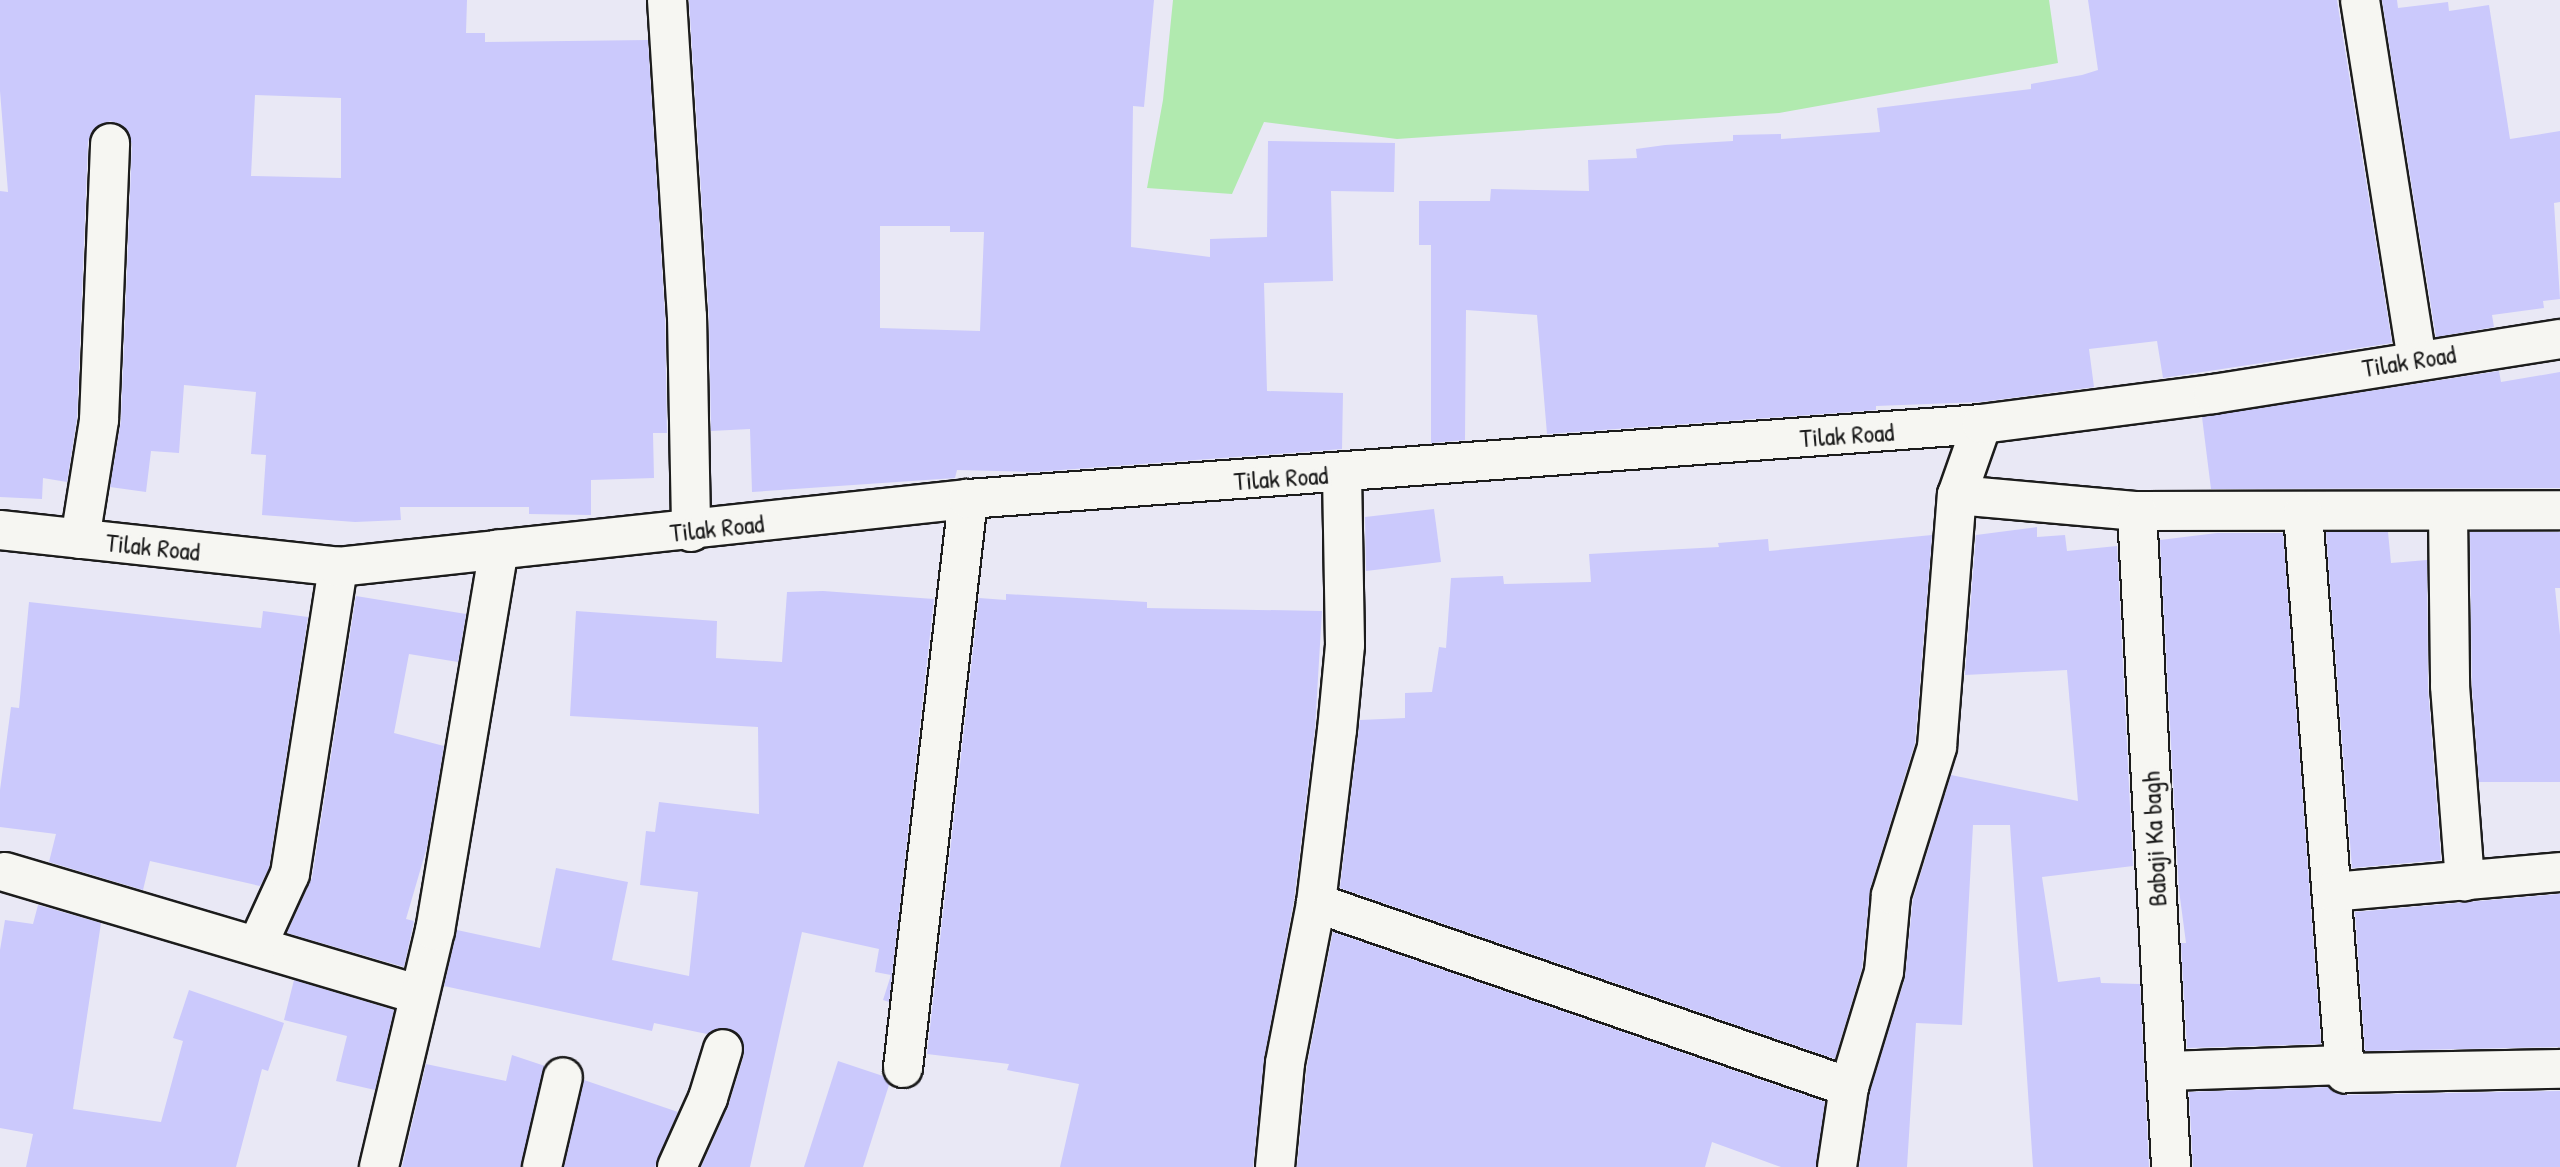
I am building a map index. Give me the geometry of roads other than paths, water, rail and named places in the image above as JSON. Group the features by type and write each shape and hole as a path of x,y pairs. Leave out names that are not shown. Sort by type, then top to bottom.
{"street":[{"path":"667,0 687,316 691,532"},
{"path":"2360,0 2417,359"},
{"path":"80,539 99,420 110,143"},
{"name":"Tilak Road","path":"0,530 338,567 691,532 968,499 1342,474 1982,424 2213,394 2417,359 2549,344 2560,339"},
{"path":"1837,1167 1849,1087 1884,972 1891,895 1937,747 1957,495 1982,424"},
{"path":"1275,1167 1285,1063 1316,903 1345,645 1342,474"},
{"path":"1957,495 2137,511 2448,513 2560,510"},
{"path":"903,1068 968,499"},
{"name":"Babaji Ka bagh","path":"2137,511 2171,1167"},
{"path":"2303,513 2345,1073 2560,1069"},
{"path":"2448,513 2450,686 2465,881"},
{"path":"379,1167 435,931 499,549"},
{"path":"257,946 290,874 338,567"},
{"path":"5,872 418,994"},
{"path":"2332,892 2560,872"},
{"path":"1316,903 1849,1087"},
{"path":"677,1167 708,1098 723,1049"},
{"path":"2167,1072 2345,1065"},
{"path":"542,1167 563,1077"}]}
